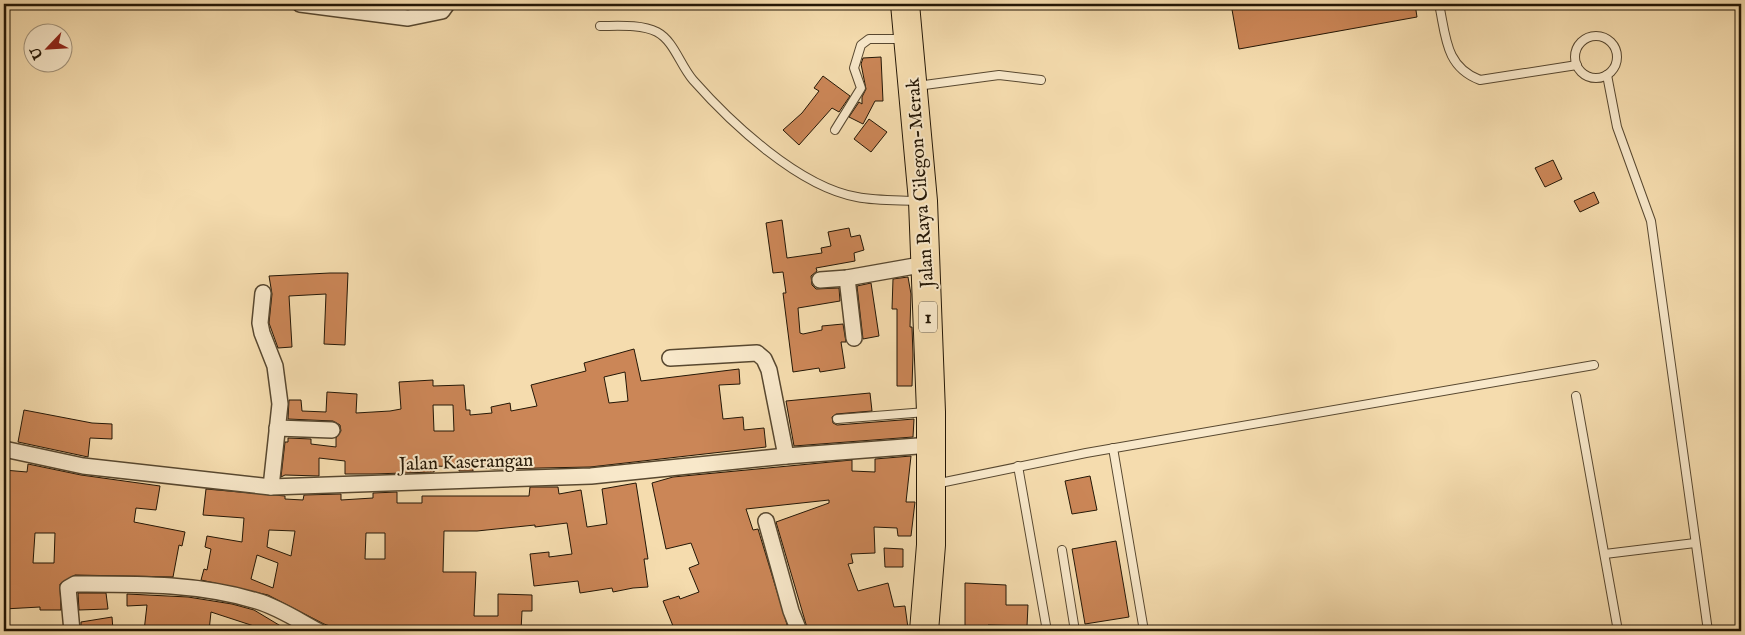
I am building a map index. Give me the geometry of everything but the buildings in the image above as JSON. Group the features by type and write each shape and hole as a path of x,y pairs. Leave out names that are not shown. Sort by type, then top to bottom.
{"highway":[{"name":"Jalan Raya Cilegon-Merak","path":"905,4 923,201 931,412 931,545 924,631"}],"street":[{"path":"300,4 391,10 408,18 434,14 442,11 447,4"},
{"path":"820,280 847,278 926,264"},
{"path":"847,278 854,338"},
{"path":"263,293 260,323 275,366 279,384 280,404 271,487"},
{"path":"670,358 757,354 764,359 769,370 786,456"},
{"path":"277,428 332,430"},
{"name":"Jalan Kaserangan","path":"4,450 83,466 271,487 591,476 786,456 931,445"},
{"path":"766,521 791,611 799,631"},
{"path":"72,631 68,588 70,585 174,584 258,601 318,631"}],"lane":[{"path":"1439,4 1447,46 1454,62 1466,75 1480,80 1577,65"},
{"path":"600,26 626,26 659,33 677,54 693,80 749,135 797,172 829,188 857,197 923,201"},
{"path":"1591,37 1603,37 1613,44 1617,55 1615,66 1607,75 1590,77 1577,65 1576,53 1581,43 1591,37"},
{"path":"834,130 861,88 854,68 861,45 869,39 907,39"},
{"path":"912,87 1000,75 1041,80"},
{"path":"1607,75 1617,127 1651,221 1708,631"},
{"path":"931,484 1113,448 1594,365"},
{"path":"1576,396 1618,631"},
{"path":"838,419 931,412"},
{"path":"1113,448 1144,631"},
{"path":"1018,466 1047,631"},
{"path":"1605,554 1695,543"},
{"path":"1062,550 1074,631"}]}
